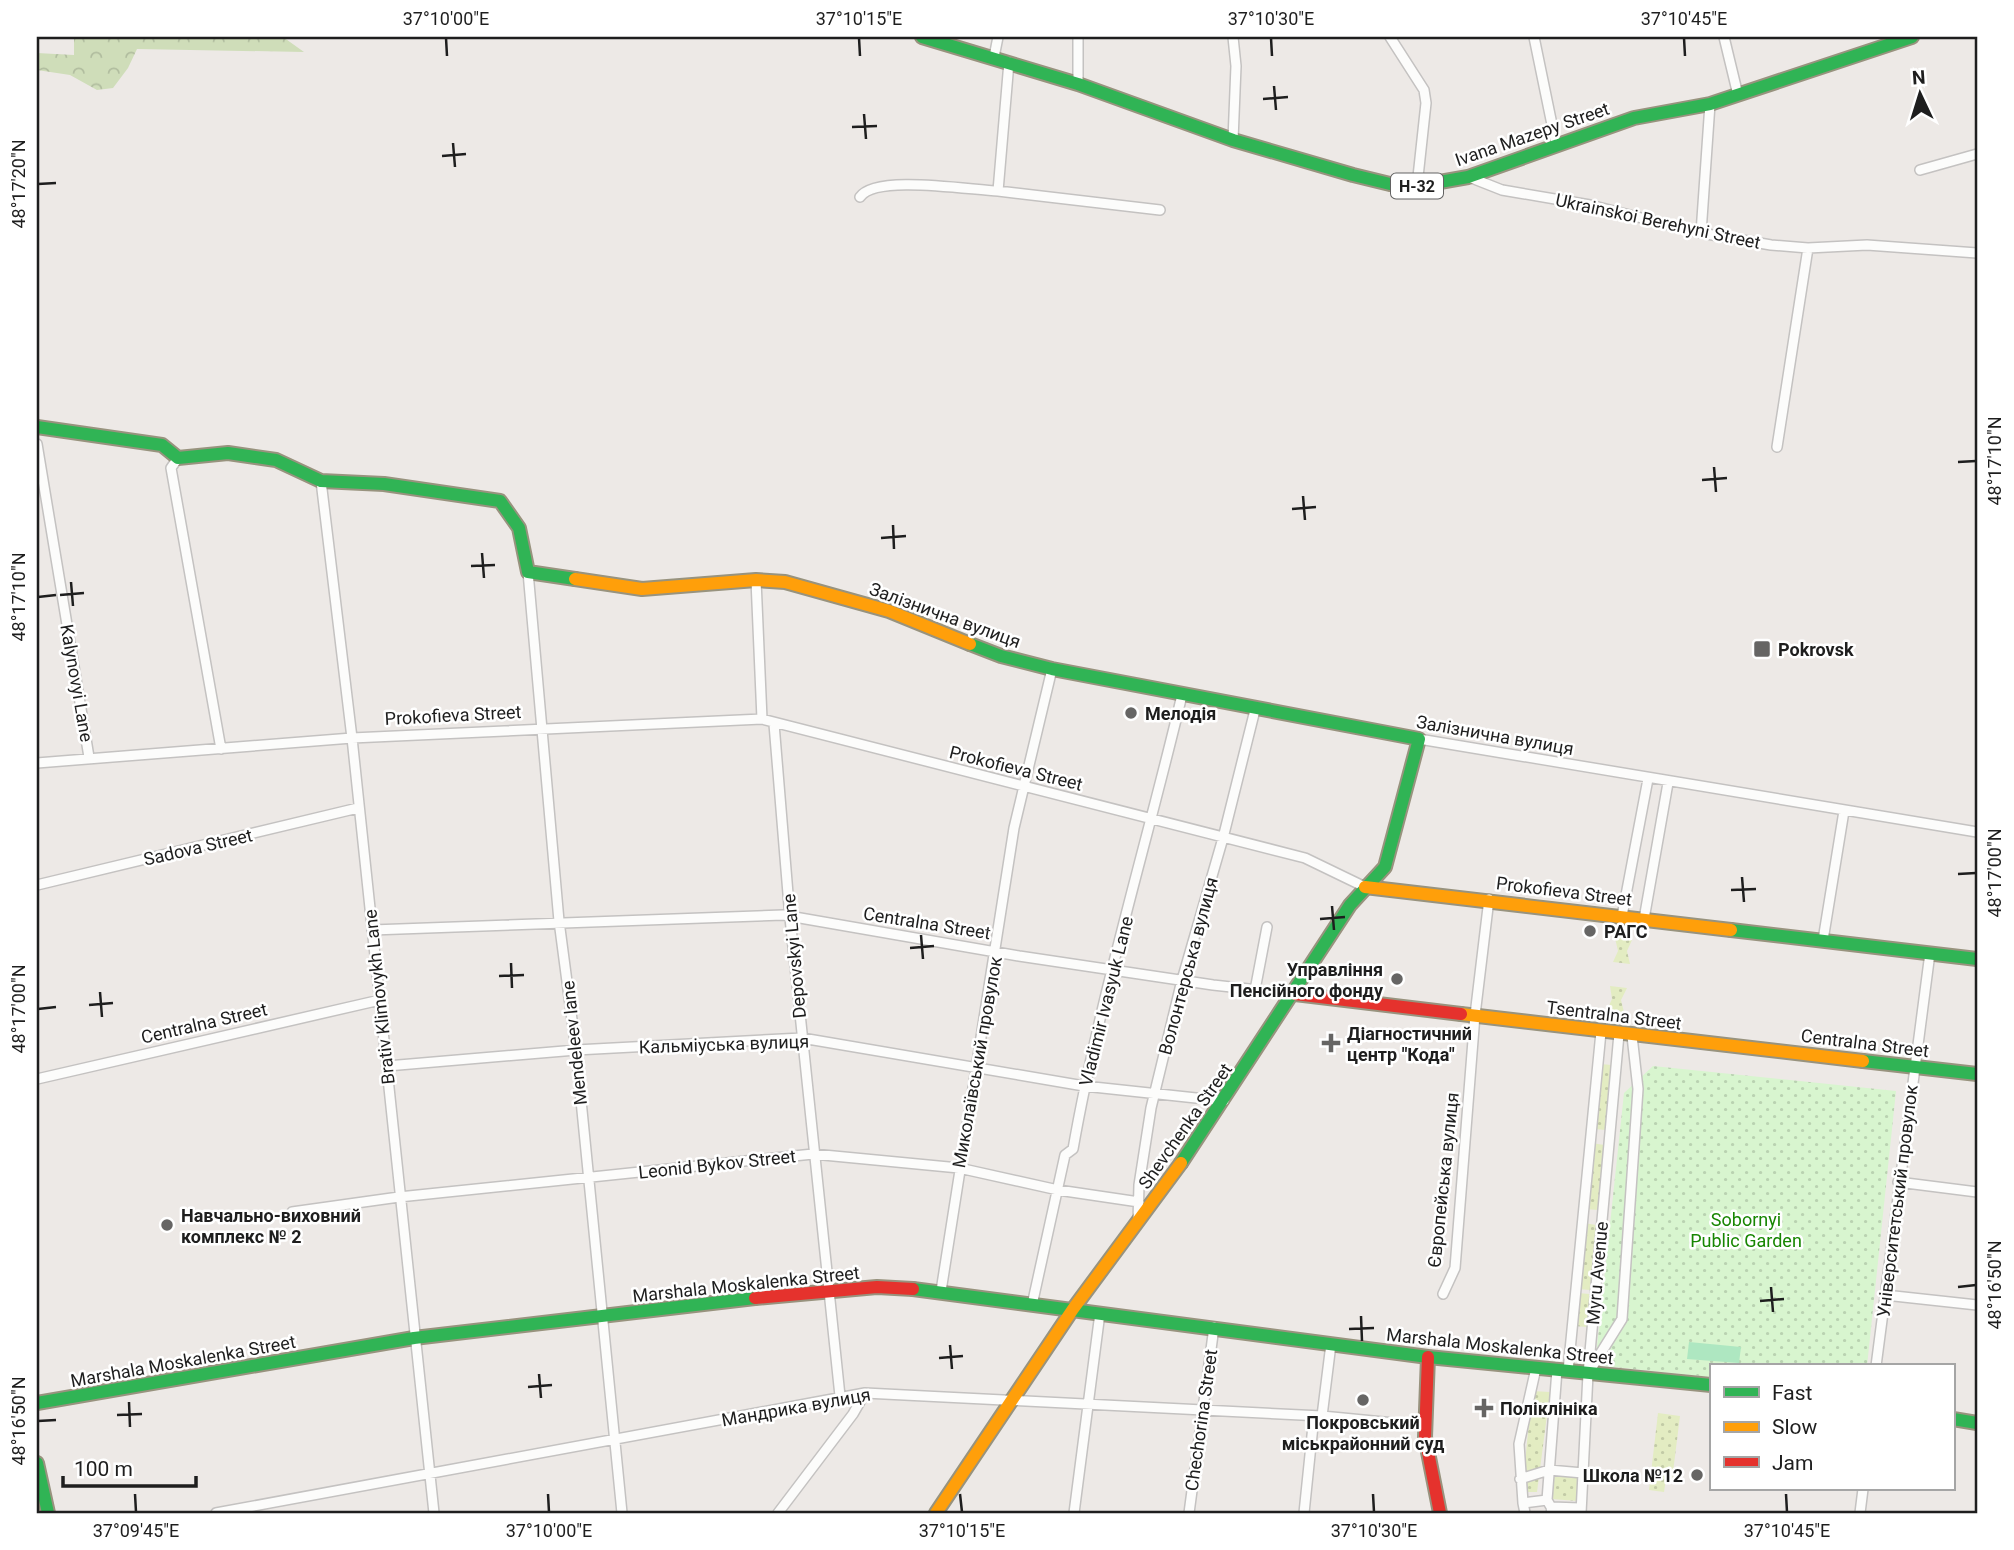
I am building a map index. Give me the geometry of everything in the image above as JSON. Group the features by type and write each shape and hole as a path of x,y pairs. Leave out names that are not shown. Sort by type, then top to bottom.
{"street":[{"path":"994,57 998,37"},
{"path":"1078,37 1078,84"},
{"path":"1233,37 1236,65 1233,139"},
{"path":"1390,37 1424,90 1426,103 1417,186"},
{"path":"1534,37 1556,144"},
{"path":"1724,37 1738,95"},
{"name":"Ivana Mazepy Street","path":"928,38 1078,84 1233,139 1353,175 1390,184 1417,186 1468,177 1634,118 1710,104 1884,41 1912,37"},
{"path":"998,191 1009,62"},
{"path":"1700,233 1710,104"},
{"path":"1920,170 1977,154"},
{"name":"Ukrainskoi Berehyni Street","path":"1468,177 1502,190 1590,205 1700,233 1770,245 1808,248 1867,245 1977,253"},
{"path":"860,197 868,188 888,185 998,191 1160,210"},
{"path":"1777,447 1808,248"},
{"path":"37,427 162,445 178,458 228,453 276,460 321,481 384,484 500,500 519,528 528,572"},
{"name":"Kalynovyi Lane","path":"37,444 89,757"},
{"path":"178,458 171,468 221,749"},
{"name":"Brativ Klimovykh Lane","path":"321,481 352,738 414,1338 435,1513"},
{"name":"Залізнична вулиця","path":"528,572 652,589 757,580 785,582 889,611 967,644 1052,669 1255,710 1668,783 1977,832"},
{"name":"Mendeleev lane","path":"528,572 544,727 559,921 605,1318 622,1513"},
{"path":"757,580 762,719"},
{"name":"Миколаївський провулок","path":"941,1291 1014,828 1052,669"},
{"name":"Vladimir Ivasyuk Lane","path":"1032,1305 1065,1155 1073,1149 1084,1086 1111,970 1153,820 1182,695"},
{"name":"Волонтерська вулиця","path":"1137,1225 1139,1185 1155,1093 1182,980 1223,838 1255,710"},
{"name":"Prokofieva Street","path":"37,763 352,738 544,727 762,719 1025,789 1305,858 1365,887 1977,959"},
{"name":"Depovskyi Lane","path":"774,724 813,1154 840,1396"},
{"name":"Shevchenka Street","path":"936,1513 1016,1398 1073,1309 1137,1225 1224,1101 1365,887 1385,867 1419,739"},
{"path":"1622,916 1648,779"},
{"path":"1644,919 1668,783"},
{"name":"Sadova Street","path":"37,885 358,808"},
{"path":"1823,940 1844,811"},
{"name":"Європейська вулиця","path":"1443,1294 1455,1268 1475,1015 1489,900"},
{"name":"Centralna Street","path":"372,930 559,921 783,915 1111,970 1255,990 1475,1015"},
{"path":"1255,990 1267,927"},
{"name":"Університетський провулок","path":"1876,1364 1930,953"},
{"name":"Centralna Street","path":"37,1079 380,1000"},
{"name":"Tsentralna Street","path":"1475,1015 1625,1035"},
{"name":"Myru Avenue","path":"1550,1507 1549,1470 1601,1032"},
{"name":"Centralna Street","path":"1625,1035 1977,1074"},
{"name":"Myru Avenue","path":"1588,1374 1625,1035"},
{"name":"Myru Avenue","path":"1588,1374 1622,1319 1638,1089 1625,1035"},
{"name":"Кальміуська вулиця","path":"387,1066 576,1050 802,1038 1084,1086 1224,1101"},
{"name":"Leonid Bykov Street","path":"292,1212 399,1197 813,1154 959,1168 1058,1190 1139,1202"},
{"path":"1898,1182 1977,1192"},
{"name":"Marshala Moskalenka Street","path":"37,1403 414,1338 605,1318 828,1290 877,1287 941,1291 1428,1357 1710,1385"},
{"path":"1885,1295 1977,1306"},
{"path":"1074,1513 1100,1313"},
{"name":"Chechorina Street","path":"1189,1513 1214,1327"},
{"path":"1304,1513 1331,1344"},
{"path":"1428,1357 1425,1426 1440,1513"},
{"path":"1525,1513 1520,1479 1521,1431 1536,1368"},
{"path":"1523,1503 1581,1510 1588,1374"},
{"path":"778,1513 853,1414 865,1393"},
{"name":"Мандрика вулиця","path":"216,1513 865,1393 1016,1398 1318,1416 1425,1426"},
{"path":"1954,1419 1977,1423"},
{"path":"37,1463 48,1513"},
{"path":"1520,1479 1549,1470 1583,1473"},
{"path":"1860,1513 1863,1490"}],"green space":[{"path":"74,37 283,37 304,52 137,49 128,68 113,88 97,90 70,75 37,70 37,53 74,55"},
{"path":"1615,938 1632,940 1627,951 1630,964 1613,962 1618,951"},
{"path":"1610,986 1627,988 1621,1000 1624,1012 1607,1010 1612,999"},
{"path":"1600,1064 1612,1065 1606,1130 1594,1129"},
{"name":"Sobornyi Public Garden","path":"1653,1066 1896,1091 1867,1364 1710,1364 1710,1377 1595,1365 1624,1093"},
{"path":"1592,1143 1604,1145 1598,1210 1585,1209"},
{"path":"1584,1223 1596,1225 1590,1290 1578,1289"},
{"path":"1577,1293 1590,1294 1587,1327 1574,1326"},
{"path":"1689,1342 1741,1347 1739,1363 1687,1359"},
{"path":"1532,1391 1550,1392 1537,1492 1528,1492 1525,1463"},
{"path":"1658,1413 1680,1416 1672,1480 1666,1479 1664,1492 1649,1490"},
{"path":"1555,1473 1559,1476 1580,1475 1577,1501 1552,1499"}],"traffic: fast":[{"path":"922,37 1078,84 1233,140 1353,175 1390,184 1417,186 1468,177 1634,118 1710,104 1912,37"},
{"path":"37,427 162,445 178,458 228,453 276,460 321,481 384,484 500,501 519,528 528,572 575,579"},
{"path":"970,644 1001,656 1052,669 1419,739 1385,867 1350,905 1181,1163"},
{"path":"1731,930 1977,959"},
{"path":"1863,1061 1977,1074"},
{"path":"913,1289 1428,1357 1710,1385"},
{"path":"37,1403 414,1338 755,1298"},
{"path":"1954,1419 1977,1423"},
{"path":"37,1463 48,1513"}],"traffic: slow":[{"path":"575,579 642,589 756,580 785,582 889,611 970,644"},
{"path":"1365,887 1731,930"},
{"path":"1461,1014 1863,1061"},
{"path":"936,1513 1073,1309 1181,1163"}],"traffic: jam":[{"path":"1295,994 1461,1014"},
{"path":"755,1298 877,1287 913,1289"},
{"path":"1428,1357 1425,1437 1440,1513"}],"place":[{"name":"Pokrovsk","path":"1762,649"},
{"name":"Мелодія","path":"1131,713"},
{"name":"РАГС","path":"1590,931"},
{"name":"Управління Пенсійного фонду","path":"1397,979"},
{"name":"Діагностичний центр \"Кода\"","path":"1331,1043"},
{"name":"Навчально-виховний комплекс № 2","path":"167,1225"},
{"name":"Покровський міськрайонний суд","path":"1363,1400"},
{"name":"Поліклініка","path":"1484,1408"},
{"name":"Школа №12","path":"1697,1475"}]}
